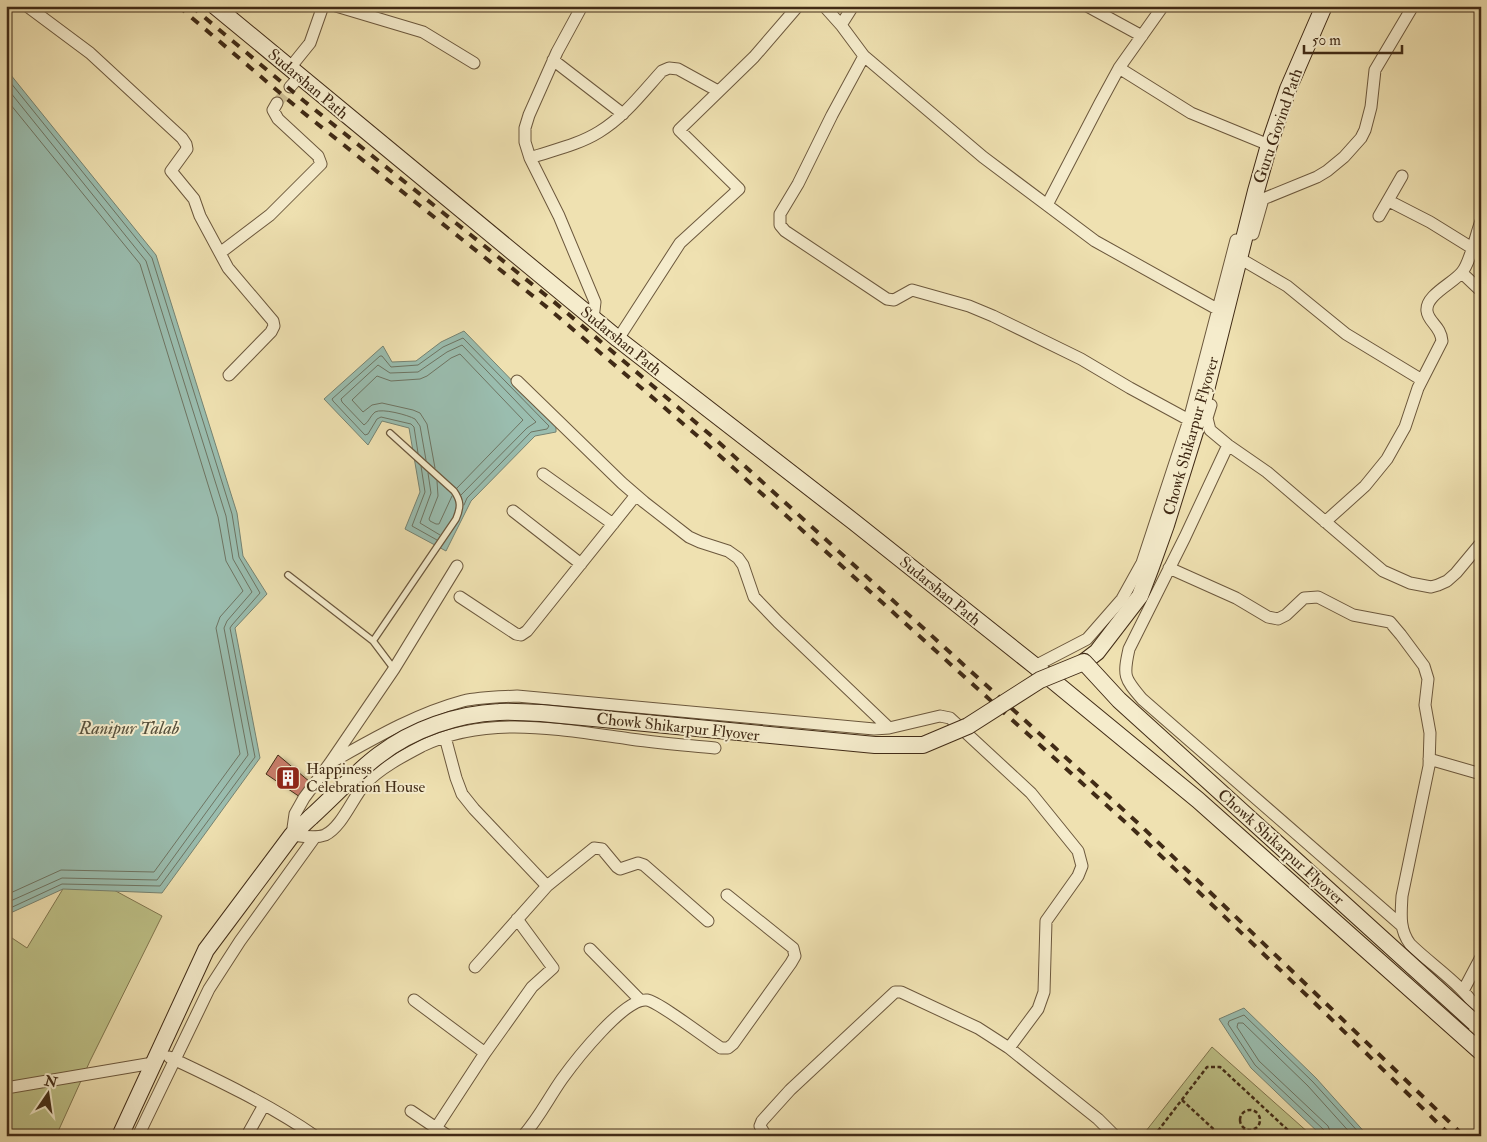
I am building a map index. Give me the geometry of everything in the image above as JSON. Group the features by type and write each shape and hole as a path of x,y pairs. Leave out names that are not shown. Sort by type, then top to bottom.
{"main road":[{"name":"Guru Govind Path","path":"1259,195 1269,145 1288,89 1324,6"},
{"name":"Sudarshan Path","path":"221,8 293,78 618,339 854,522 1035,666 1198,800 1481,1052"},
{"name":"Chowk Shikarpur Flyover","path":"120,1136 206,950 292,835 377,756 398,742 431,726 470,715 501,712 541,713 875,745 923,744 968,726 1040,680 1084,662 1097,652 1140,596 1151,567 1198,422 1249,221 1259,195"},
{"name":"Chowk Shikarpur Flyover","path":"1084,662 1119,700 1479,1023"}],"street":[{"path":"27,6 90,53 182,138 186,144 186,150 171,171 194,199 200,216 228,268 272,321 274,326 271,332 229,375"},
{"path":"293,78 310,43 324,6"},
{"path":"336,6 423,32 474,63"},
{"path":"582,6 553,60 529,115 525,128 525,142 530,158 559,216 595,302 593,319"},
{"path":"618,339 680,243 739,189 679,130 754,57 798,6"},
{"path":"824,6 864,56 983,158 1095,240 1217,309"},
{"path":"841,25 853,6"},
{"path":"1087,6 1142,36"},
{"path":"1048,205 1120,68 1163,6"},
{"path":"1035,666 1087,639 1122,599 1142,563 1189,420 1248,196 1259,195 1317,177 1344,157 1365,130 1371,107 1375,70 1413,6"},
{"path":"864,56 798,184 780,214 780,224 785,231 887,299 894,300 912,290 969,306 1081,359 1189,420"},
{"path":"553,60 624,114"},
{"path":"530,158 580,141 598,132 624,114 662,71 669,68 678,69 718,91"},
{"path":"1120,68 1191,113 1269,145"},
{"path":"220,253 270,215 321,164 318,156 278,119 273,110 278,103"},
{"path":"1379,216 1402,176"},
{"path":"1259,195 1246,262 1207,418 1210,430 1266,472 1382,571 1410,583 1431,587 1447,582 1481,543"},
{"path":"1389,201 1430,222 1472,248"},
{"path":"1325,522 1365,486 1387,459 1405,427 1422,380 1442,341 1442,333 1428,316 1426,310 1428,303 1440,290 1462,273 1467,265 1481,221"},
{"path":"1246,262 1287,286 1346,334 1422,380"},
{"path":"1462,273 1469,282 1481,290"},
{"path":"517,381 636,495 689,537 728,551 738,558 743,565 754,597 889,728"},
{"path":"1228,445 1129,649 1124,668 1128,683 1142,700 1401,925"},
{"path":"543,474 613,524"},
{"path":"460,597 516,634 521,635 527,631 636,495"},
{"path":"513,512 581,564"},
{"path":"457,566 394,669 312,785 295,814 292,835 315,837 326,834 336,826 364,785 375,775 422,746 445,737 478,729 508,727 549,728 627,739 715,748"},
{"path":"1169,568 1236,598 1268,617 1278,618 1286,615 1304,598 1310,596 1318,597 1353,615 1390,622 1402,635 1427,672 1428,688 1425,705 1430,733 1429,760 1402,896 1401,925 1405,937 1410,944 1463,991 1478,1010 1479,1023"},
{"path":"330,762 401,724 435,710 465,701 516,696 874,729 889,728 940,716 950,718 1031,793 1078,851 1081,858 1082,866 1078,876 1046,922 1044,992 1038,1009 1008,1048"},
{"path":"445,737 462,794 547,886"},
{"path":"1429,760 1481,774"},
{"path":"138,1136 209,989 240,941 315,837"},
{"path":"476,967 547,886 597,847 602,849 620,869 638,863 644,865 708,921"},
{"path":"590,949 640,1000 654,1002 721,1048 728,1048 733,1044 791,963 794,952 793,948 727,895"},
{"path":"436,1128 485,1053 532,987 553,968 517,920"},
{"path":"1463,991 1481,957"},
{"path":"766,1136 760,1126 765,1117 790,1090 895,992 906,993 970,1024 1008,1048 1098,1119 1110,1134"},
{"path":"414,1000 485,1053"},
{"path":"523,1136 538,1119 562,1079 611,1020 624,1009 640,1000"},
{"path":"6,1088 156,1058 174,1060 264,1105 315,1136"},
{"path":"249,1136 249,1132 264,1105"},
{"path":"410,1111 448,1136"}],"lane":[{"path":"373,641 451,527 460,509 460,500 454,491 390,433"},
{"path":"288,576 373,641 394,669"}],"path":[{"path":"1154,1136 1207,1067 1220,1068 1291,1133 1291,1136"},
{"path":"1182,1100 1221,1136"},
{"path":"1257,1113 1263,1107"},
{"path":"1251,1110 1257,1113 1260,1119 1258,1125 1251,1130 1245,1129 1240,1120 1242,1114 1251,1110"},
{"path":"1238,1136 1245,1129"}],"green space":[{"path":"75,869 162,916 90,1061 56,1136 15,1136 6,1133 6,934 27,948"},
{"path":"1212,1047 1310,1134 1310,1136 1142,1136"}],"water":[{"name":"Ranipur Talab","path":"6,69 156,255 237,513 243,556 267,594 235,628 260,758 162,893 63,889 6,915"},
{"path":"464,331 556,426 556,432 535,436 471,501 446,551 405,529 420,492 409,428 382,421 368,445 324,399 383,346 392,362 416,361 441,342"},
{"path":"1244,1008 1316,1078 1368,1136 1322,1136 1251,1068 1219,1019"}],"building":[{"name":"Happiness Celebration House","path":"278,755 310,782 300,797 266,774"}],"tunnel":[{"path":"277,103 290,87"}],"railway":[{"path":"178,6 300,110 548,308 708,445 1135,831 1451,1136"},
{"path":"191,6 304,101 553,301 714,438 1139,824 1464,1136"}],"place":[{"name":"Happiness Celebration House","path":"288,778"}]}
